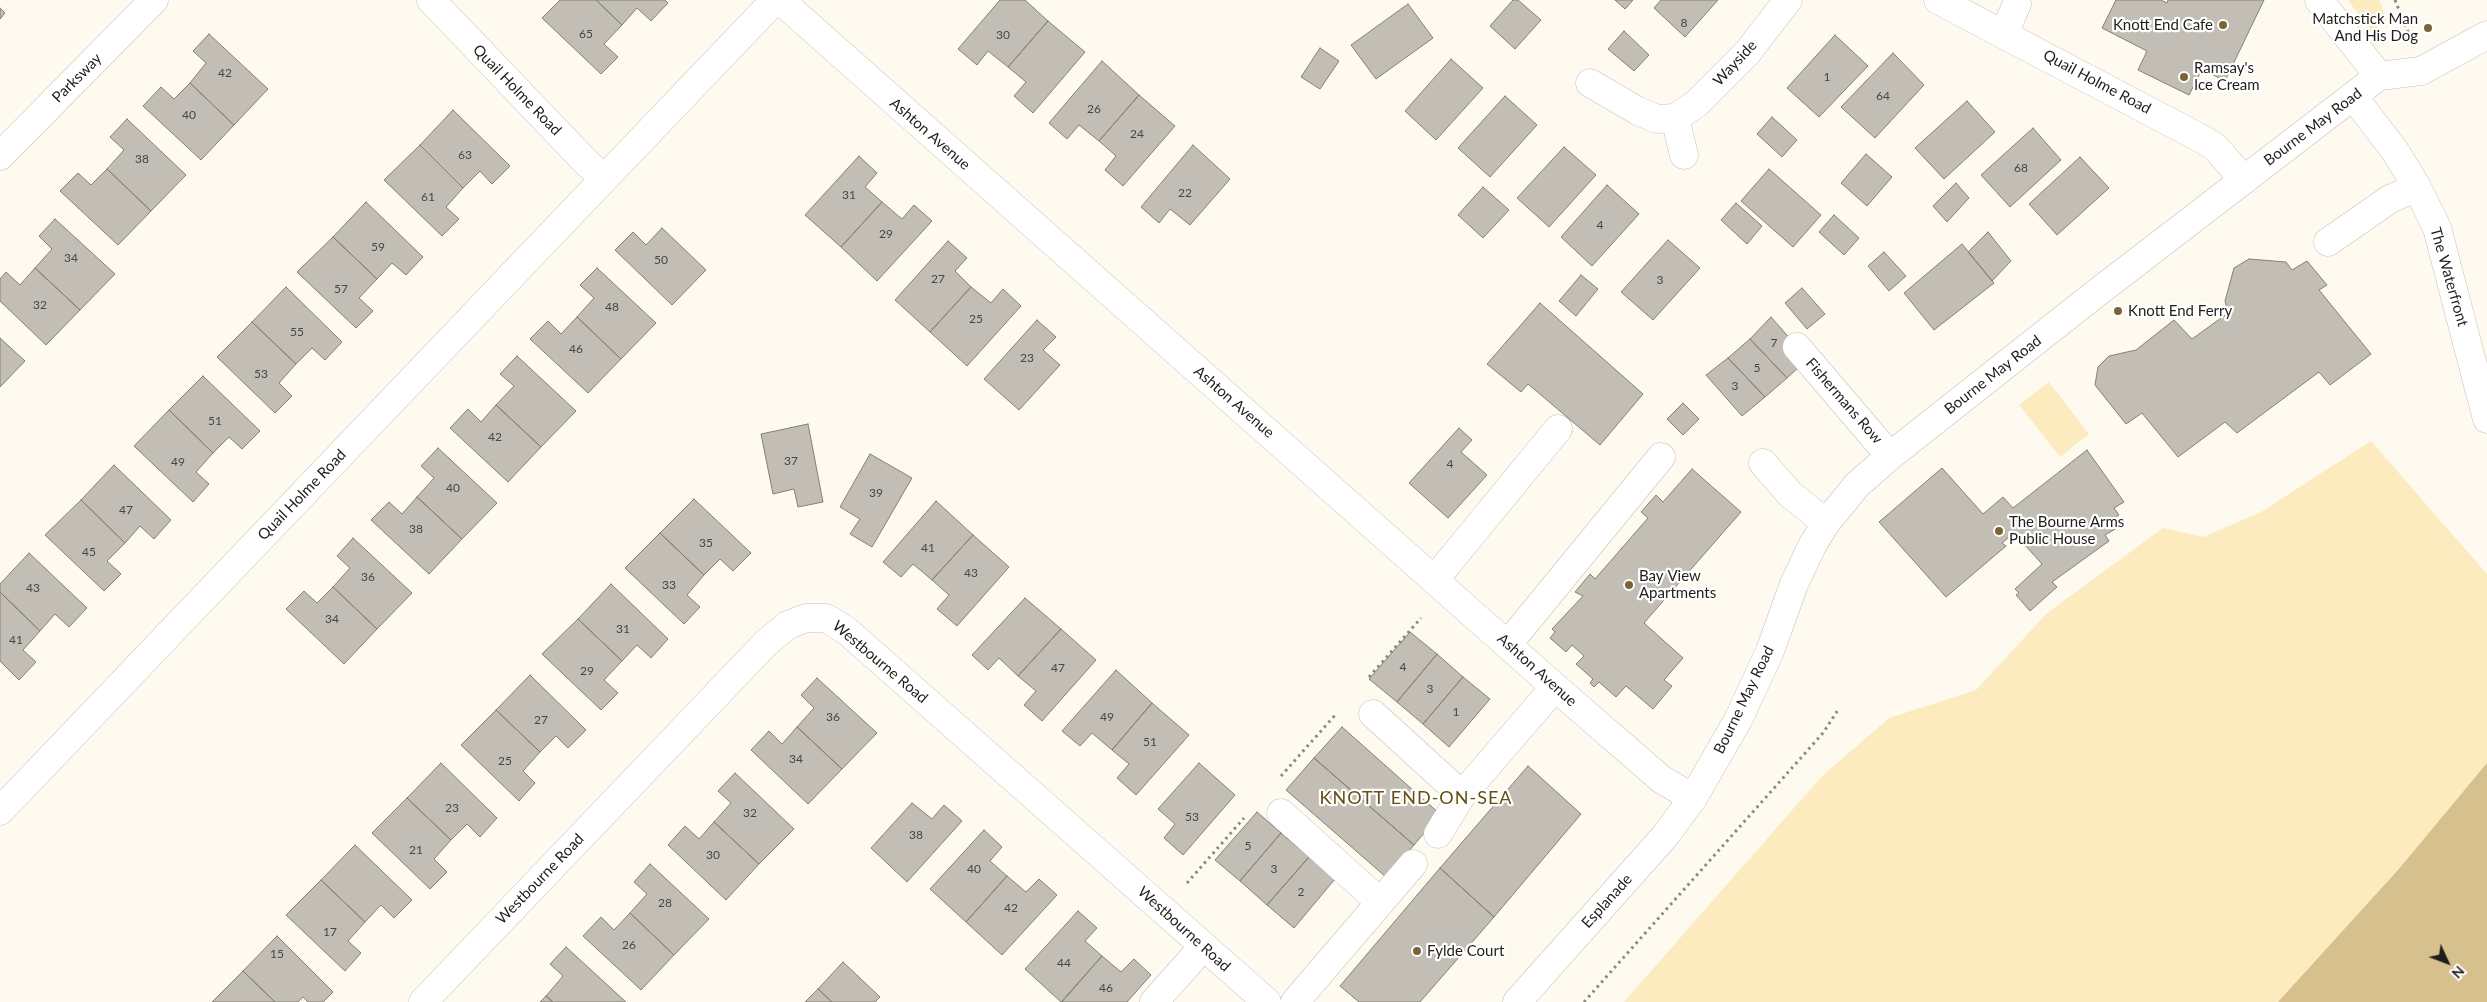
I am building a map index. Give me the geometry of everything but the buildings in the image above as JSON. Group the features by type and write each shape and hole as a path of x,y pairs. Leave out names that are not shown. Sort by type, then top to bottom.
{"street":[{"name":"Parksway","path":"0,156 154,0"},
{"name":"Quail Holme Road","path":"431,0 604,179"},
{"name":"Quail Holme Road","path":"0,811 775,0"},
{"name":"Ashton Avenue","path":"780,0 1556,687 1661,778 1693,798"},
{"name":"Wayside","path":"1675,118 1696,104 1747,53 1788,0"},
{"name":"Quail Holme Road","path":"1938,0 2004,33 2204,140 2216,148 2244,180"},
{"path":"2319,0 2379,76 2421,71 2487,35"},
{"path":"2004,33 2017,4"},
{"name":"Bourne May Road","path":"1693,798 1738,720 1770,651 1794,584 1826,523 1857,485 1890,456 2379,76"},
{"path":"1590,83 1638,111 1657,118 1675,118 1684,155"},
{"name":"The Waterfront","path":"2353,96 2395,150 2417,187 2437,228 2487,419"},
{"path":"2328,242 2390,199 2417,187"},
{"name":"Fishermans Row","path":"1797,348 1890,456"},
{"path":"1441,584 1558,429"},
{"path":"1508,644 1661,457"},
{"path":"1763,463 1790,494 1826,523"},
{"name":"Westbourne Road","path":"422,1002 767,642 788,625 806,618 826,618 847,631 1267,1002"},
{"path":"1438,834 1462,795 1556,687"},
{"path":"1373,714 1462,795"},
{"name":"Esplanade","path":"1517,1002 1665,836 1693,798"},
{"path":"1281,813 1380,902"},
{"path":"1294,1002 1413,864"},
{"path":"1154,1002 1203,947"}],"path":[{"path":"1364,682 1441,584"},
{"path":"1584,1002 1823,733 1838,710"},
{"path":"1280,778 1338,712"},
{"path":"1163,910 1248,814"}],"shaded area":[{"path":"2348,0 2379,0 2387,19 2371,32"},
{"path":"2049,382 2089,434 2060,457 2019,405"},
{"path":"2371,441 2487,574 2487,1002 1624,1002 1822,776 1889,718 1976,690 2047,613 2163,528 2203,537 2261,512"},
{"path":"2487,763 2487,1002 2278,1002 2398,870"}],"place":[{"name":"Knott End Cafe","path":"2223,25"},
{"name":"Matchstick Man And His Dog","path":"2428,28"},
{"name":"Ramsay's Ice Cream","path":"2184,77"},
{"name":"Knott End Ferry","path":"2118,311"},
{"name":"The Bourne Arms Public House","path":"1999,531"},
{"name":"Bay View Apartments","path":"1629,585"},
{"name":"Fylde Court","path":"1417,951"}],"district":[{"name":"KNOTT END-ON-SEA","path":"1416,798"}]}
